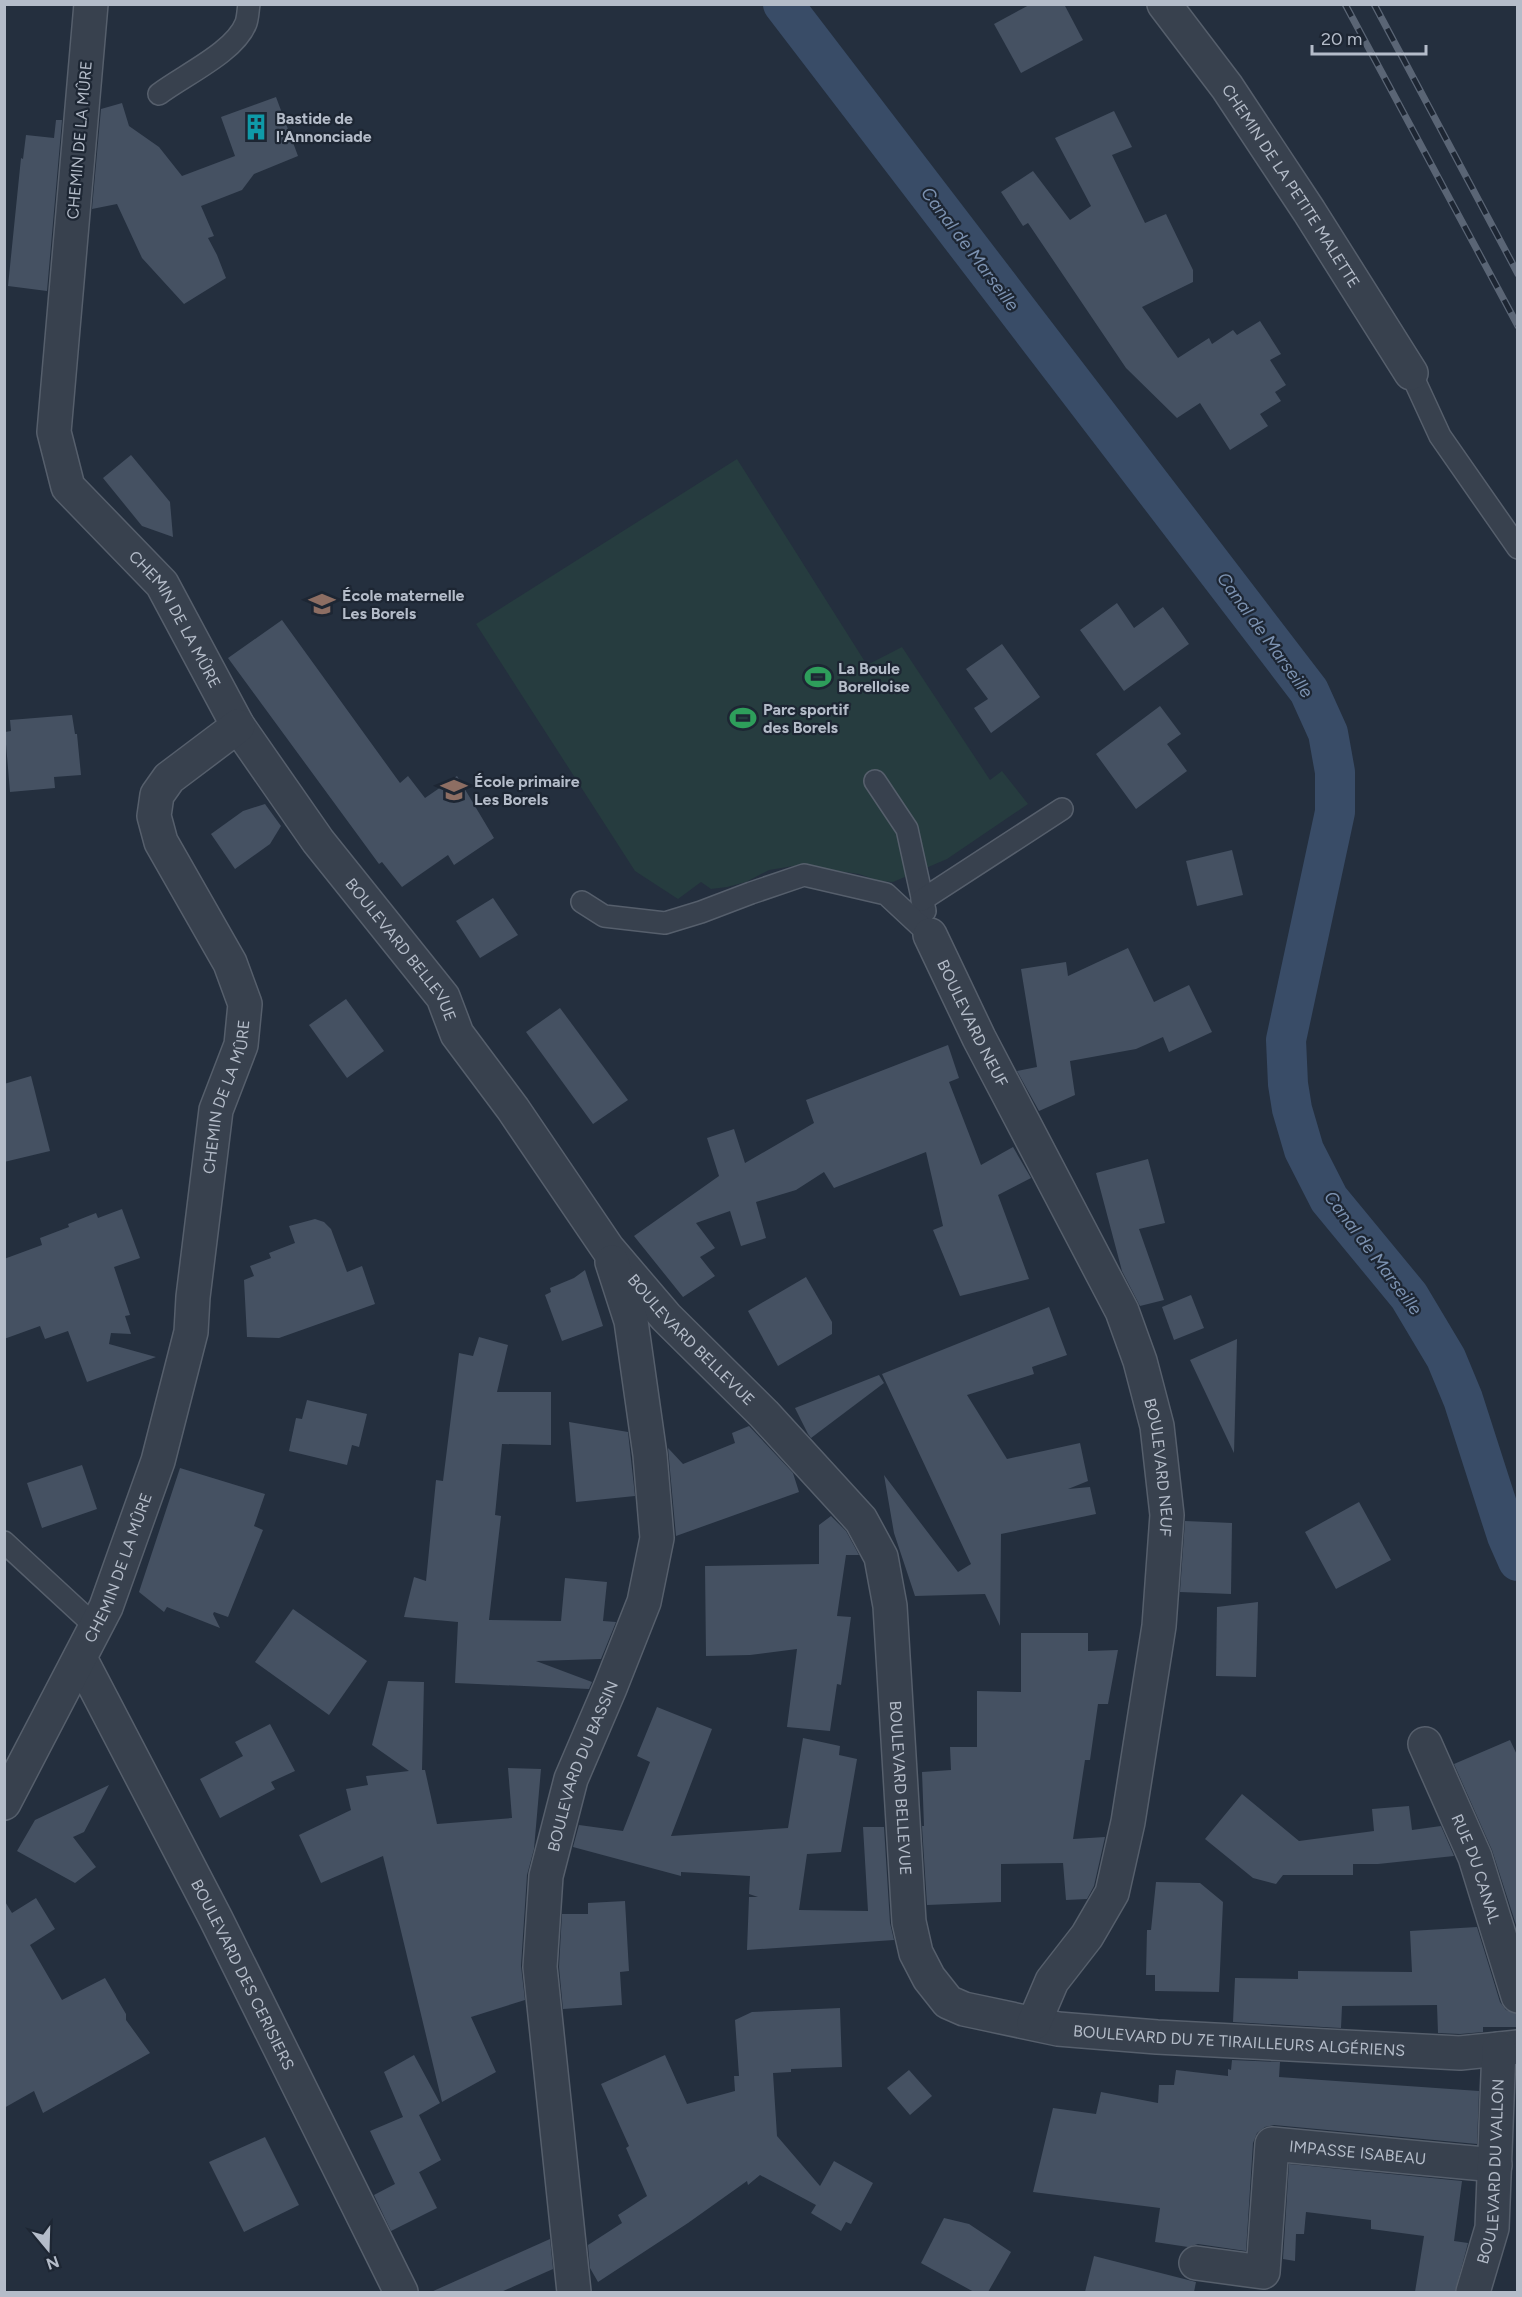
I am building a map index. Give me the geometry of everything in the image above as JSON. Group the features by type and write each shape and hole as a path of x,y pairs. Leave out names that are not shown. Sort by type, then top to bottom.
{"street":[{"name":"CHEMIN DE LA MÛRE","path":"4,1803 106,1607 158,1461 191,1332 193,1297 216,1110 241,1045 245,1004 230,963 161,842 154,816 157,795 169,778 238,726 162,584 68,487 54,432 91,4"},
{"name":"CHEMIN DE LA PETITE MALETTE","path":"1164,4 1227,87 1411,373"},
{"name":"BOULEVARD BELLEVUE","path":"238,726 318,841 443,997 458,1034 513,1109 608,1249 666,1317 764,1414 861,1520 881,1557 890,1606 909,1922 916,1953 929,1978 948,2002 964,2009"},
{"name":"BOULEVARD NEUF","path":"930,935 979,1038 1122,1311 1140,1361 1156,1426 1167,1515 1154,1661 1128,1822 1112,1893 1087,1936 1052,1981 1034,2023"},
{"name":"BOULEVARD DU BASSIN","path":"574,2292 540,1967 546,1876 571,1779 644,1602 657,1538 650,1455 631,1321 608,1249"},
{"name":"BOULEVARD DES CERISIERS","path":"80,1658 216,1919 401,2292"},
{"name":"RUE DU CANAL","path":"1425,1744 1475,1857 1518,1996"},
{"name":"BOULEVARD DU 7E TIRAILLEURS ALGÉRIENS","path":"964,2009 1058,2029 1192,2039 1460,2053 1508,2048"},
{"name":"BOULEVARD DU VALLON","path":"1473,2292 1492,2228 1495,2165 1508,2048"},
{"name":"IMPASSE ISABEAU","path":"1196,2263 1263,2272 1272,2144 1495,2165"}],"lane":[{"path":"159,94 227,49 245,25 249,4"},
{"path":"1411,373 1440,436 1518,548"},
{"name":"BOULEVARD NEUF","path":"875,781 907,829 930,935"},
{"path":"922,900 1062,809"},
{"name":"BOULEVARD NEUF","path":"582,902 604,916 665,923 804,875 886,894 930,935"},
{"path":"4,1542 96,1627"}],"green space":[{"name":"Parc sportif des Borels","path":"737,459 867,665 902,647 990,780 1002,771 1028,804 947,859 893,882 879,881 859,874 793,866 769,870 746,882 727,887 711,889 701,882 678,899 635,871 476,624"}],"building":[{"path":"1031,4 1064,4 1083,40 1021,73 994,24"},
{"path":"276,97 298,156 254,174 242,190 201,206 214,236 208,238 226,278 184,304 142,258 117,204 92,209 101,109 122,103 129,126 159,147 182,176 235,156 221,117"},
{"path":"1114,111 1132,147 1112,155 1145,223 1166,214 1193,270 1193,282 1142,307 1178,358 1209,338 1212,344 1233,330 1237,335 1260,321 1281,354 1270,360 1286,385 1275,392 1281,401 1260,414 1268,426 1230,450 1200,403 1177,418 1126,368 1028,223 1023,226 1001,192 1033,171 1070,220 1091,206 1055,138"},
{"path":"56,120 62,120 47,291 8,286 21,158 23,159 26,135 54,138"},
{"path":"131,455 170,502 173,537 142,526 103,478"},
{"path":"1117,603 1134,628 1163,607 1189,644 1124,691 1080,630"},
{"path":"282,620 400,783 408,776 425,798 457,776 494,838 454,865 448,855 402,887 382,862 379,864 228,658"},
{"path":"1002,644 1040,697 991,733 974,708 988,699 966,669"},
{"path":"1160,706 1181,734 1167,744 1187,771 1136,809 1096,754"},
{"path":"72,715 75,734 77,734 81,775 54,777 55,788 10,792 5,732 11,731 10,720"},
{"path":"265,804 281,826 270,844 235,869 211,834 243,811"},
{"path":"1232,850 1243,895 1197,906 1186,861"},
{"path":"493,898 518,935 480,958 456,921"},
{"path":"1128,948 1154,1002 1189,985 1212,1032 1169,1052 1163,1037 1136,1049 1070,1061 1075,1095 1039,1111 1017,1071 1037,1067 1021,969 1066,962 1068,976"},
{"path":"346,999 384,1051 347,1078 309,1025"},
{"path":"560,1008 628,1100 593,1124 526,1032"},
{"path":"948,1045 959,1078 949,1082 981,1165 1013,1147 1031,1178 998,1195 1029,1279 960,1296 933,1230 943,1226 926,1152 834,1188 824,1172 796,1190 756,1202 766,1238 741,1246 730,1211 696,1223 715,1248 700,1257 715,1276 683,1297 634,1236 719,1176 707,1138 734,1129 745,1163 814,1123 806,1100"},
{"path":"31,1076 50,1151 4,1162 4,1084"},
{"path":"1148,1159 1165,1223 1139,1229 1164,1300 1140,1306 1122,1271 1096,1173"},
{"path":"122,1209 140,1258 114,1267 130,1315 125,1316 131,1334 111,1333 109,1344 156,1357 87,1382 68,1331 45,1339 40,1326 4,1339 4,1259 42,1245 40,1238 69,1227 68,1224 96,1213 98,1218"},
{"path":"315,1219 324,1222 331,1229 347,1272 362,1266 375,1304 279,1338 247,1337 244,1280 254,1276 250,1266 271,1258 269,1253 295,1243 289,1226"},
{"path":"585,1270 603,1326 562,1341 545,1295 551,1292 550,1288 574,1278"},
{"path":"806,1277 832,1322 832,1334 778,1366 748,1311"},
{"path":"1191,1295 1204,1328 1174,1340 1162,1307"},
{"path":"1049,1307 1067,1355 1032,1367 1034,1374 967,1395 1007,1459 1080,1443 1088,1481 1068,1489 1090,1487 1096,1514 1001,1534 1000,1626 985,1594 915,1596 894,1533 884,1475 958,1572 971,1564 882,1374"},
{"path":"479,1337 508,1345 497,1392 551,1392 551,1445 502,1444 495,1515 501,1516 489,1620 561,1621 565,1578 607,1582 603,1621 616,1622 601,1659 536,1661 592,1682 589,1689 455,1683 458,1622 404,1617 414,1577 426,1581 436,1480 443,1481 459,1353 473,1356"},
{"path":"1237,1339 1234,1453 1190,1360"},
{"path":"879,1375 884,1383 811,1438 795,1408"},
{"path":"307,1400 367,1414 359,1447 352,1445 347,1465 289,1451 296,1418 302,1419"},
{"path":"569,1422 628,1432 635,1496 576,1502"},
{"path":"749,1426 793,1473 799,1492 676,1536 668,1448 683,1464 735,1443 732,1433"},
{"path":"82,1465 97,1509 42,1528 27,1483"},
{"path":"180,1468 265,1494 254,1526 263,1530 228,1617 214,1612 213,1614 220,1628 167,1607 164,1612 139,1592"},
{"path":"1359,1502 1391,1560 1336,1589 1305,1532"},
{"path":"831,1516 846,1531 859,1555 846,1555 837,1616 851,1617 841,1685 837,1684 830,1731 787,1727 797,1649 750,1655 706,1656 705,1566 819,1564 819,1525"},
{"path":"1185,1521 1232,1523 1231,1594 1180,1592"},
{"path":"1258,1602 1256,1677 1216,1676 1217,1607"},
{"path":"293,1609 367,1661 329,1715 255,1662"},
{"path":"1021,1633 1088,1633 1088,1651 1118,1650 1108,1704 1098,1704 1090,1760 1085,1760 1073,1839 1105,1837 1094,1886 1087,1899 1066,1900 1063,1863 1001,1864 1001,1902 927,1905 922,1826 924,1826 922,1772 951,1770 950,1747 977,1747 977,1691 1021,1692"},
{"path":"388,1681 424,1682 422,1770 425,1770 437,1824 512,1818 508,1768 541,1769 534,1849 527,1875 521,1966 525,2000 471,2017 496,2072 442,2102 383,1856 321,1883 299,1835 351,1810 346,1789 368,1785 366,1776 409,1771 372,1745"},
{"path":"657,1707 712,1729 671,1836 788,1828 803,1738 840,1746 839,1755 857,1759 841,1852 807,1854 799,1910 868,1911 863,1827 884,1827 890,1923 894,1940 747,1950 749,1897 758,1897 749,1894 750,1876 681,1872 681,1876 573,1847 579,1825 623,1831 650,1762 637,1756"},
{"path":"270,1724 295,1771 271,1782 275,1789 220,1818 200,1779 243,1756 235,1742"},
{"path":"1510,1740 1518,1757 1518,1931 1492,1850 1454,1764"},
{"path":"109,1785 84,1832 73,1837 96,1867 75,1883 17,1851 35,1820"},
{"path":"1242,1794 1299,1841 1374,1831 1372,1809 1409,1806 1412,1830 1441,1826 1454,1856 1378,1864 1353,1864 1353,1875 1283,1875 1276,1884 1253,1878 1205,1839"},
{"path":"1156,1882 1200,1883 1223,1902 1219,1992 1155,1991 1155,1975 1146,1975 1147,1930 1151,1930"},
{"path":"36,1898 55,1929 30,1945 62,2000 105,1978 126,2014 126,2020 150,2053 43,2113 34,2091 4,2108 4,1900 12,1913"},
{"path":"625,1901 629,1971 620,1972 622,2005 563,2009 559,1967 562,1914 588,1914 588,1903"},
{"path":"1477,1927 1500,2002 1506,2010 1518,2014 1518,2027 1483,2027 1483,2032 1460,2034 1438,2033 1437,2005 1342,2006 1341,2028 1233,2022 1235,1978 1298,1979 1298,1971 1412,1972 1410,1931"},
{"path":"840,2008 842,2067 791,2069 791,2072 773,2073 777,2136 820,2186 834,2161 873,2183 851,2224 846,2222 841,2231 811,2213 816,2205 760,2175 748,2185 747,2181 598,2282 590,2268 588,2245 622,2223 618,2215 647,2196 626,2148 629,2146 601,2084 665,2055 687,2104 735,2091 734,2076 739,2076 735,2020 752,2012"},
{"path":"414,2055 440,2103 419,2115 441,2160 419,2172 437,2208 391,2231 374,2195 395,2184 370,2131 403,2117 384,2072"},
{"path":"1232,2060 1280,2062 1279,2077 1479,2091 1477,2144 1274,2125 1265,2127 1257,2133 1253,2143 1246,2251 1198,2244 1188,2247 1155,2242 1160,2208 1033,2192 1053,2108 1096,2114 1101,2092 1158,2103 1159,2085 1174,2085 1176,2070 1228,2076"},
{"path":"909,2070 932,2096 910,2115 887,2088"},
{"path":"265,2137 299,2205 244,2232 209,2162"},
{"path":"1289,2164 1462,2181 1454,2241 1468,2243 1455,2292 1415,2292 1424,2236 1371,2229 1371,2220 1306,2212 1304,2234 1296,2234 1295,2261 1283,2259"},
{"path":"944,2218 969,2224 1011,2252 988,2292 974,2292 921,2263"},
{"path":"550,2239 553,2269 501,2292 431,2292"},
{"path":"1094,2256 1196,2282 1194,2292 1085,2292"}],"waterway":[{"name":"Canal de Marseille","path":"783,4 1309,691 1328,733 1335,772 1335,812 1286,1040 1288,1084 1292,1109 1304,1150 1329,1199 1409,1296 1446,1358 1463,1399 1507,1536 1518,1561"}],"railway":[{"path":"1345,4 1518,326"},
{"path":"1374,4 1518,274"}],"place":[{"name":"Bastide de l'Annonciade","path":"256,127"},
{"name":"École maternelle Les Borels","path":"322,604"},
{"name":"La Boule Borelloise","path":"818,677"},
{"name":"Parc sportif des Borels","path":"743,718"},
{"name":"École primaire Les Borels","path":"454,790"}]}
